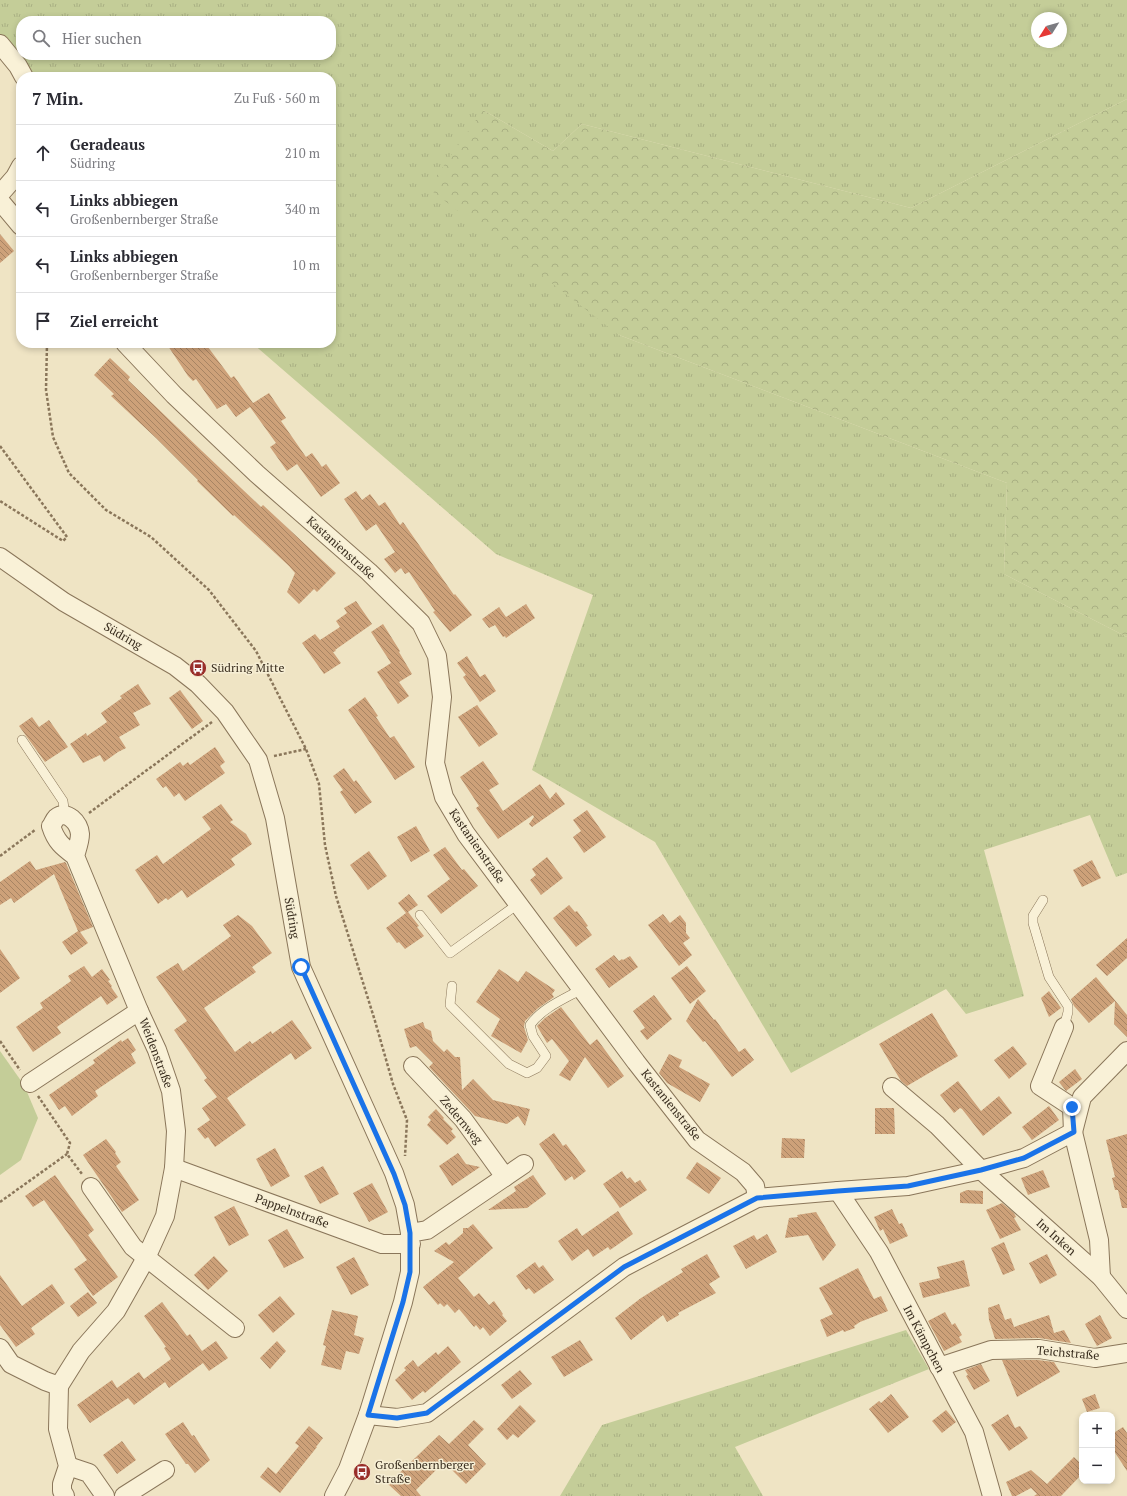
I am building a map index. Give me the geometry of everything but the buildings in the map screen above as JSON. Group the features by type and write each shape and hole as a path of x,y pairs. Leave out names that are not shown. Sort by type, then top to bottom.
{"street":[{"path":"0,44 21,72"},
{"path":"0,194 16,175"},
{"path":"0,201 16,220"},
{"name":"Kastanienstraße","path":"130,348 174,395 257,474 369,572 420,623 437,656 442,697 435,764 444,797 466,834 636,1062 697,1140 744,1172 755,1186 757,1198"},
{"name":"Südring","path":"0,557 64,602 176,666 198,684 225,712 258,760 275,818 301,967 394,1174 405,1205 411,1238 410,1272 403,1302 368,1415 348,1469 334,1496"},
{"path":"64,822 80,833 75,856"},
{"name":"Weidenstraße","path":"59,1386 81,1351 116,1311 146,1258 165,1216 174,1168 176,1131 171,1091 157,1050 139,1011 75,856 62,846 54,837 64,822"},
{"name":"Weidenstraße","path":"30,1083 139,1011"},
{"path":"1064,1027 1040,1086 1072,1107 1074,1132 1099,1240 1101,1277"},
{"path":"368,1415 397,1418 427,1413 624,1267 757,1198 908,1186 981,1170 1024,1158 1074,1132 1082,1097 1127,1051"},
{"name":"Zedernweg","path":"413,1066 463,1119 506,1177"},
{"path":"892,1087 937,1125 981,1170"},
{"path":"411,1238 427,1230 524,1164"},
{"name":"Pappelnstraße","path":"174,1168 382,1244 411,1238"},
{"name":"Im Inken","path":"981,1170 1101,1277 1127,1309"},
{"path":"91,1187 133,1247 235,1328"},
{"name":"Im Kämpchen","path":"838,1191 879,1252 974,1432 992,1496"},
{"path":"0,1348 11,1364 45,1381 59,1386 58,1429 68,1466 62,1484 62,1491 65,1496"},
{"name":"Teichstraße","path":"939,1367 990,1350 1039,1349 1095,1358 1127,1353"},
{"path":"68,1466 89,1473 105,1496"},
{"path":"124,1496 165,1470"}],"lane":[{"path":"22,740 63,801 64,822"},
{"path":"1043,900 1033,916 1033,923 1049,977 1068,1006 1064,1027"},
{"path":"420,915 450,953 518,904"},
{"path":"452,986 450,1005 509,1064 527,1073 537,1068 546,1056 533,1036 530,1025 535,1017 551,1006 582,989"}],"path":[{"path":"0,446 67,537 63,542 0,501"},
{"path":"0,856 37,829 64,822 225,712"},
{"path":"258,760 306,749"},
{"path":"0,1041 70,1143 67,1154 0,1202"},
{"path":"67,1154 91,1187"}],"green space":[{"path":"0,0 1127,0 1127,99 911,208 582,124 553,151 483,110 619,335 1007,483 1004,574 1127,637 1127,873 1116,877 1090,815 984,850 1024,996 966,1014 946,989 791,1073 655,842 532,770 593,595 496,554 258,348 336,348 336,72 31,72 21,60 336,60 336,16 16,16 16,54 0,34"},
{"path":"1127,99 1127,637 1004,574 1007,483 619,335 428,188 483,110 553,151 582,124 911,208"},
{"path":"0,1051 24,1085 38,1118 21,1160 0,1175"},
{"path":"906,1330 929,1369 735,1447 763,1496 560,1496 602,1425"}],"place":[{"name":"Südring Mitte","path":"198,668"},
{"name":"Großenbernberger Straße","path":"362,1472"}],"route":[{"path":"301,967 394,1174 405,1205 410,1233 410,1272 403,1302 368,1415 397,1418 427,1413 624,1267 757,1198 908,1186 981,1170 1024,1158 1074,1132 1072,1107"}]}
